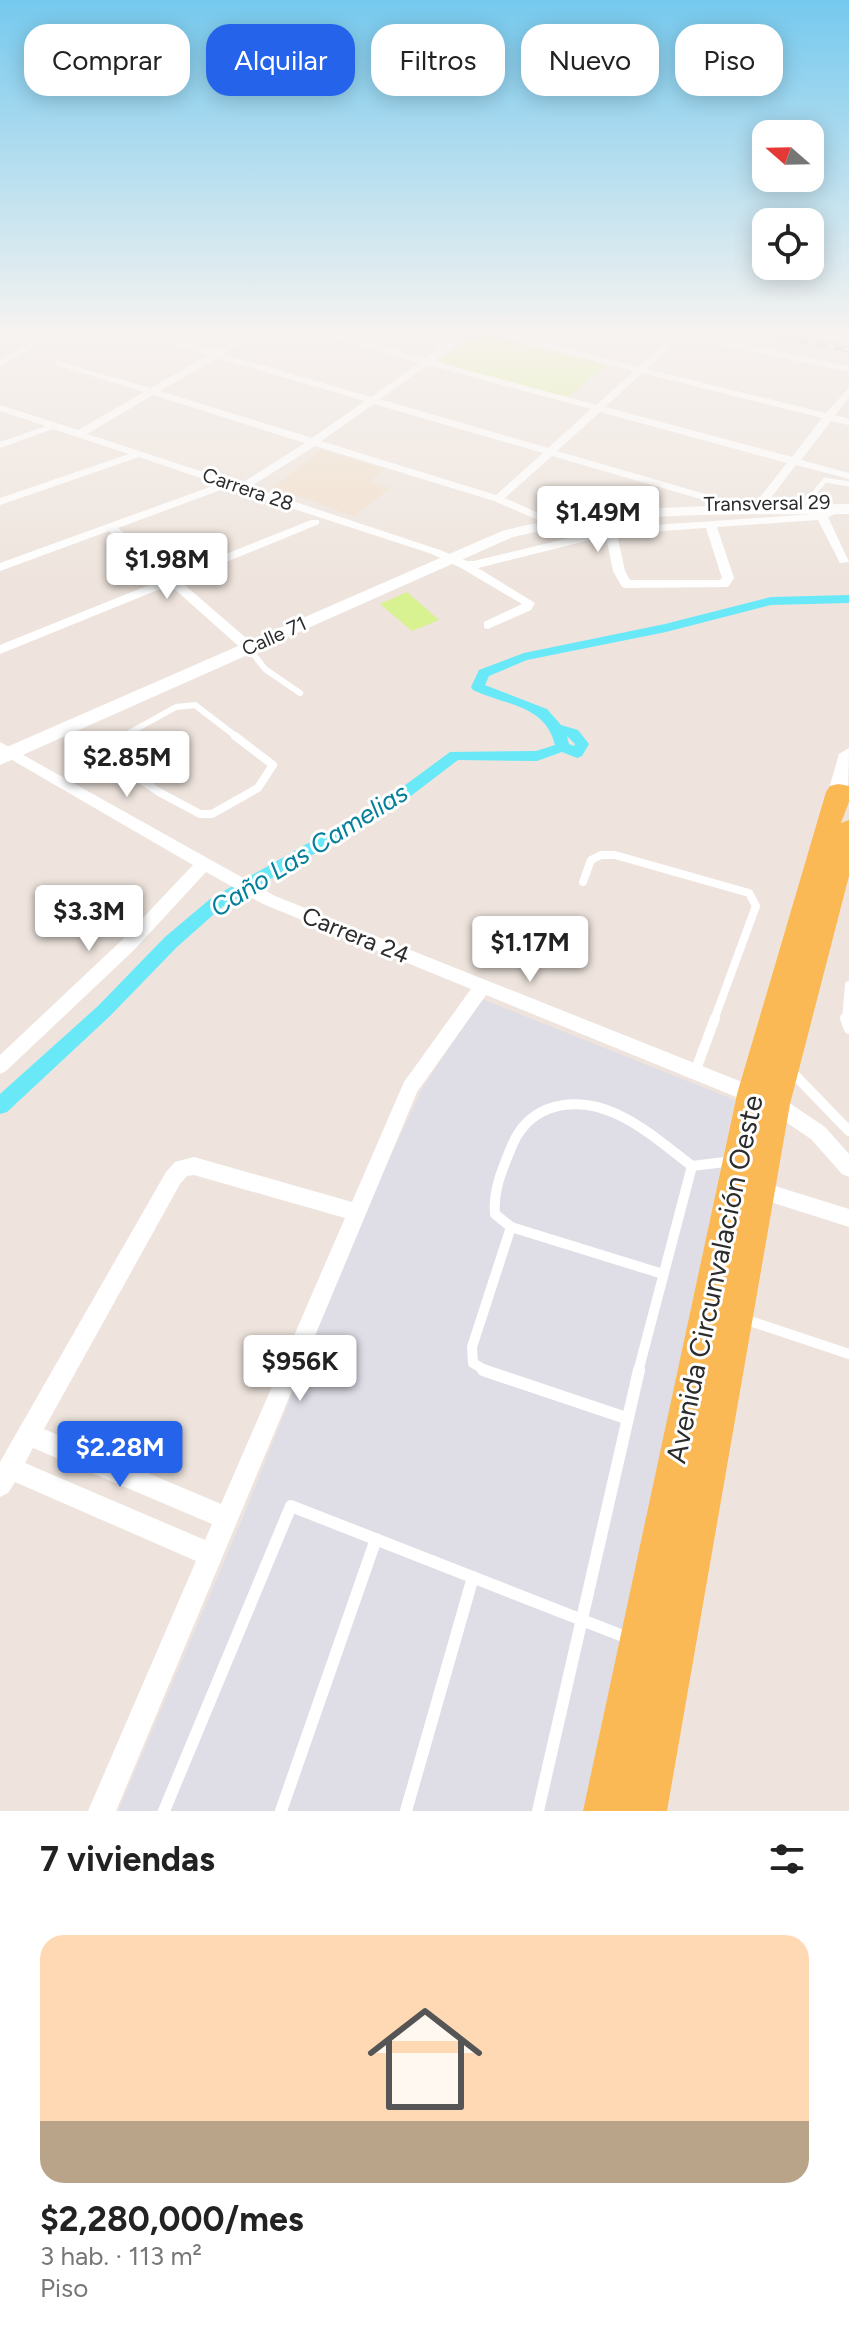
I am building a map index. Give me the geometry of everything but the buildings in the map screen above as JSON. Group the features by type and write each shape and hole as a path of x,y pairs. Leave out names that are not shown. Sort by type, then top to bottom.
{"main road":[{"name":"Transversal 29","path":"546,520 606,508 722,502 807,502 846,507"},
{"name":"Transversal 29","path":"546,520 646,513 846,507"},
{"name":"Calle 71","path":"2,751 243,643 441,559 546,520"},
{"name":"Avenida Circunvalación Oeste","path":"763,1099 785,1064 844,805 849,754"},
{"name":"Avenida Circunvalación Oeste","path":"605,1811 763,1099 844,805"},
{"name":"Avenida Circunvalación Oeste","path":"645,1811 735,1316 748,1175"}],"street":[{"name":"Carrera 28","path":"0,416 230,488 441,559"},
{"name":"Carrera 28","path":"24,416 142,453 315,522 441,559"},
{"path":"81,433 111,416"},
{"path":"228,416 498,499 546,520"},
{"path":"0,567 230,488 312,443 350,416"},
{"path":"431,416 722,502"},
{"path":"498,499 590,416"},
{"path":"621,416 849,476"},
{"path":"823,416 849,422"},
{"path":"762,502 829,417"},
{"path":"0,445 48,429"},
{"path":"0,502 142,453"},
{"path":"441,559 611,531 822,516 846,507"},
{"path":"822,516 844,561"},
{"path":"0,650 315,522"},
{"path":"611,531 619,571 626,584 724,584 728,578 710,523"},
{"path":"111,527 243,643"},
{"path":"441,559 529,603 527,607 488,625"},
{"name":"Carrera 24","path":"2,751 269,900 763,1099 818,1133 849,1168"},
{"path":"0,1066 128,945 203,865"},
{"path":"102,1811 410,1088 482,987"},
{"path":"211,1555 5,1476 173,1178 182,1168 194,1166 355,1212"},
{"path":"748,1175 849,1218"},
{"path":"28,1434 225,1518"}],"lane":[{"path":"807,502 825,480 849,484"},
{"path":"243,643 265,669 300,693"},
{"path":"63,785 106,756 112,744 124,733 188,704 195,705 273,765 258,788 212,814 200,814 159,792 106,756"},
{"path":"583,882 591,860 601,855 615,855 749,893 755,899 756,906 695,1072"},
{"path":"849,985 849,1029"},
{"path":"785,1064 849,1131"},
{"path":"663,1274 511,1227 495,1214 492,1198 517,1131 533,1116 552,1106 578,1103 596,1105 622,1116 692,1166 748,1175"},
{"path":"538,1811 626,1418 692,1166"},
{"path":"511,1227 472,1347 473,1363 483,1370 626,1418"},
{"path":"735,1316 849,1354"},
{"path":"164,1811 291,1506 640,1643"},
{"path":"281,1811 376,1539"},
{"path":"406,1811 473,1577"}],"shaded area":[{"path":"322,450 384,469 369,482 390,488 354,516 273,487"},
{"path":"482,999 735,1100 585,1811 118,1811 243,1517 369,1201 423,1087"}],"green space":[{"path":"407,592 439,620 412,631 380,604"}],"waterway":[{"name":"Caño Las Camelias","path":"563,747 559,731 542,712 478,687 484,673 524,657 666,628 771,601 849,599"},
{"path":"561,729 573,733 582,744 577,753 563,747"},
{"name":"Caño Las Camelias","path":"0,1106 216,903 394,801 455,755 537,756 563,747"}]}
